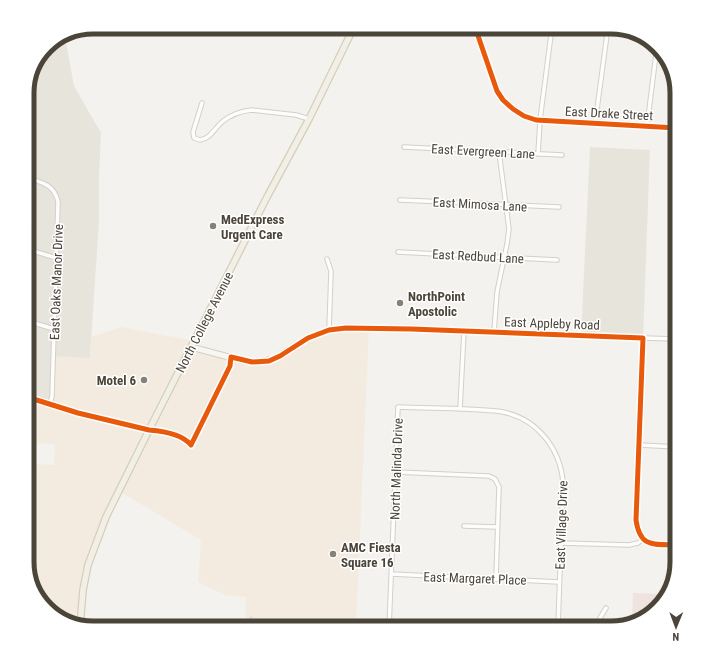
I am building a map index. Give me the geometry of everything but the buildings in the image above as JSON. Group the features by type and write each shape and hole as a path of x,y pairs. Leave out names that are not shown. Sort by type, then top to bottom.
{"main road":[{"name":"North College Avenue","path":"81,620 83,590 92,553 106,517 191,346 267,197 309,119 351,34"}],"street":[{"name":"East Drake Street","path":"477,34 499,96 518,113 540,120 670,128"},
{"path":"538,154 540,120 551,34"},
{"path":"595,124 607,34"},
{"path":"647,126 656,55"},
{"path":"202,103 193,132 194,138 200,140 207,138 223,121 245,111 252,110 296,115 309,119"},
{"name":"East Evergreen Lane","path":"404,147 562,155"},
{"path":"494,332 496,292 509,236 509,222 499,152"},
{"name":"East Oaks Manor Drive","path":"34,180 48,185 52,189 57,197 58,206 52,396 50,404"},
{"name":"East Mimosa Lane","path":"400,200 559,207"},
{"path":"34,251 56,258"},
{"name":"East Redbud Lane","path":"398,252 557,260"},
{"path":"327,259 331,271 329,330"},
{"path":"34,323 54,329"},
{"name":"East Appleby Road","path":"191,346 244,360 263,362 274,359 308,338 329,330 362,328 464,330 643,338"},
{"path":"460,409 464,330"},
{"path":"670,340 643,338 636,520 643,540 653,544 670,545"},
{"path":"34,399 83,414 149,430"},
{"name":"East Village Drive","path":"398,407 495,411 512,414 533,425 547,440 557,457 562,474 563,489 558,621"},
{"name":"North Malinda Drive","path":"389,621 398,407"},
{"path":"640,446 670,447"},
{"path":"396,472 489,476 495,479 499,488 496,579"},
{"path":"464,526 497,527"},
{"path":"562,543 629,545 643,540"},
{"name":"East Margaret Place","path":"391,574 559,582"},
{"path":"600,621 600,618 606,608"}],"shaded area":[{"path":"66,41 74,86 101,133 99,220 90,358 52,396 50,404 34,399 34,89 38,70 44,60 51,51"},
{"path":"590,147 650,150 643,338 581,336"},
{"path":"121,327 194,341 192,346 244,361 263,362 329,330 369,328 356,621 245,621 246,597 225,595 198,582 201,540 119,491 91,553 81,620 70,617 51,604 38,585 34,566 34,464 54,465 55,444 34,443 34,399 49,404 52,396 53,356 90,358 91,337"},
{"path":"633,593 661,594 653,604 632,618"}],"cycle path":[{"path":"477,34 497,91 503,100 524,116 536,120 670,128"},
{"path":"191,445 230,366 231,357 252,362 269,361 280,356 308,338 329,330 346,328 411,329 643,338 636,520 638,529 644,540 649,543 670,545"},
{"path":"34,399 78,413 172,434 182,438 191,445"}],"place":[{"name":"MedExpress Urgent Care","path":"213,226"},
{"name":"NorthPoint Apostolic","path":"400,303"},
{"name":"Motel 6","path":"144,380"},
{"name":"AMC Fiesta Square 16","path":"333,554"}]}
